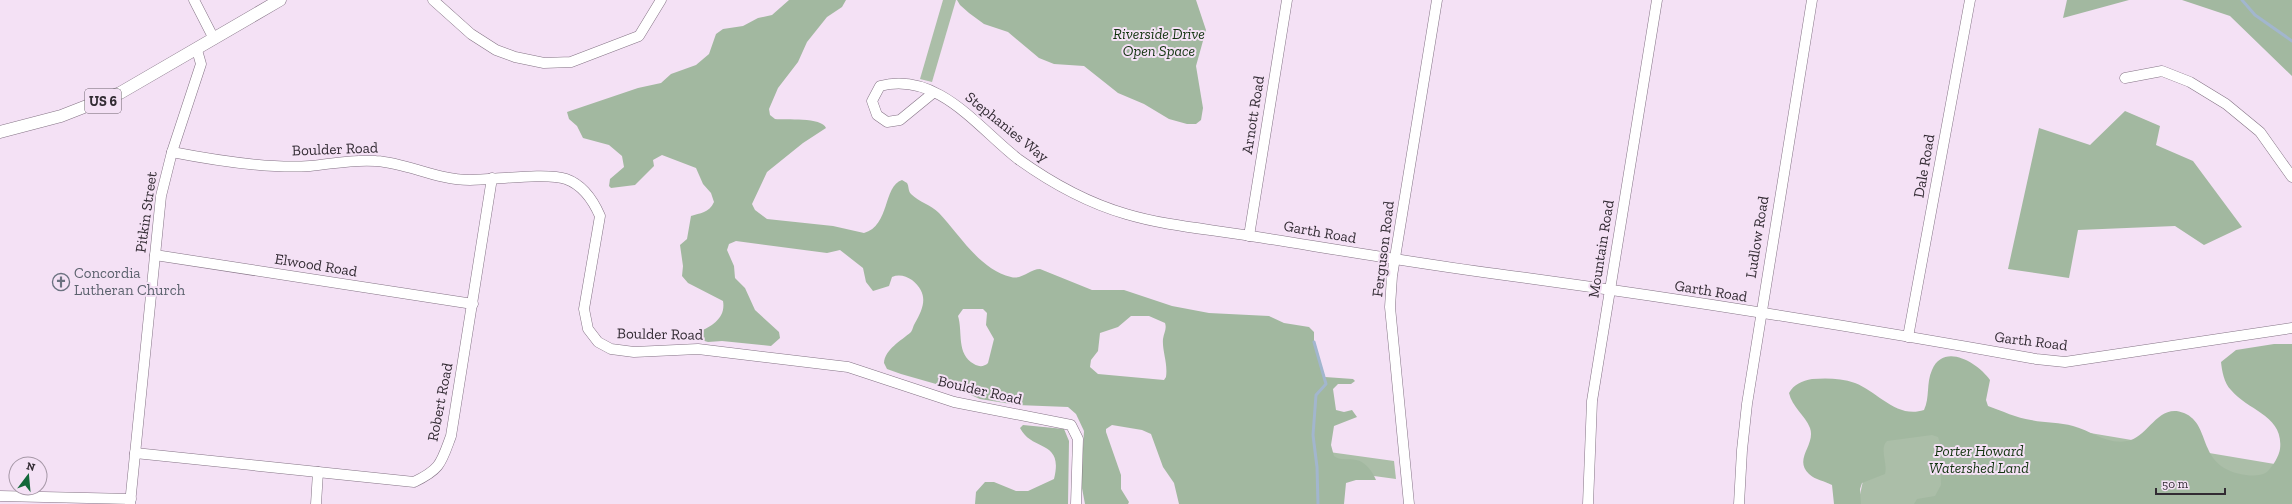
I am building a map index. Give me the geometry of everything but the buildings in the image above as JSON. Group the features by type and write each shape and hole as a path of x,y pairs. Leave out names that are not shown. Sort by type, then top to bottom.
{"main road":[{"name":"US 6","path":"0,132 61,116 94,105 120,93 197,50 280,0"}],"street":[{"path":"194,0 214,40"},
{"path":"433,0 471,34 496,50 515,57 544,63 571,62 639,36 661,0"},
{"name":"Arnott Road","path":"1249,236 1287,0"},
{"name":"Ferguson Road","path":"1409,504 1390,307 1394,260 1438,0"},
{"name":"Mountain Road","path":"1588,504 1592,401 1657,0"},
{"name":"Ludlow Road","path":"1740,504 1743,435 1760,314 1812,0"},
{"name":"Dale Road","path":"1908,337 1970,0"},
{"name":"Pitkin Street","path":"131,502 161,196 172,152 201,64 197,50"},
{"path":"2125,78 2162,71 2190,82 2226,104 2260,132 2292,177"},
{"name":"Stephanies Way","path":"933,93 900,120 887,122 877,115 872,101 880,86 895,82 913,85 933,93 952,101 1017,158 1042,175 1097,204 1126,214"},
{"name":"Boulder Road","path":"172,152 209,159 280,165 309,166 356,160 377,161 453,179 471,180 552,176 567,179 582,188 594,202 600,216 584,310 588,329 598,342 611,349 634,352 698,349 848,367 954,402 1071,425 1078,439 1076,504"},
{"name":"Robert Road","path":"135,453 414,482 432,473 443,458 450,436 473,304 492,178"},
{"name":"Garth Road","path":"1126,214 1159,222 1394,260 1610,289 2036,359 2065,362 2292,328"},
{"name":"Elwood Road","path":"155,255 473,304"},
{"path":"316,504 318,472"},
{"path":"0,496 131,502"}],"green space":[{"path":"789,0 846,0 842,7 827,17 807,42 798,62 778,88 769,109 770,115 775,119 818,122 823,124 826,128 803,143 767,172 752,204 755,210 767,219 833,226 864,233 872,229 878,223 892,190 896,184 902,180 907,183 911,194 939,213 980,259 989,267 1011,277 1019,277 1036,269 1040,269 1092,290 1124,290 1172,306 1209,313 1269,316 1284,323 1309,327 1314,332 1314,345 1325,377 1353,379 1355,381 1351,384 1338,384 1333,389 1336,410 1344,412 1352,410 1357,417 1334,426 1331,445 1334,456 1336,458 1353,459 1362,462 1371,470 1376,480 1356,480 1346,483 1344,504 1179,504 1174,483 1163,467 1151,434 1142,430 1112,425 1106,429 1106,432 1121,475 1121,489 1129,502 1128,504 1085,504 1081,483 1084,431 1076,414 1068,407 1017,405 980,399 964,392 887,369 884,363 887,354 890,349 911,332 921,312 923,296 921,290 912,280 905,277 895,276 892,277 889,286 873,291 866,282 863,268 840,250 827,253 736,241 729,244 727,250 734,266 735,278 745,288 755,310 779,332 780,338 771,346 722,341 708,342 698,339 699,332 709,327 720,317 723,301 688,283 682,276 683,266 680,245 687,239 691,216 704,212 712,206 714,202 711,193 703,184 696,168 662,155 653,160 654,166 635,185 611,188 609,186 610,179 624,167 622,156 609,145 583,138 577,126 569,119 567,112 638,88 661,83 671,74 696,65 709,54 716,34 723,29 743,26 758,18 772,15","holes":["963,309 983,309 987,313 986,325 994,339 988,363 983,366 974,364 968,360 962,349 958,316","1131,316 1149,316 1165,323 1166,329 1163,344 1166,362 1166,377 1164,380 1098,374 1090,367 1091,360 1098,351 1100,333 1118,327"]},
{"path":"943,0 956,0 932,82 920,79"},
{"name":"Riverside Drive Open Space","path":"957,0 1196,0 1206,30 1196,66 1203,108 1201,120 1196,124 1187,124 1169,119 1144,104 1118,93 1084,66 1054,64 1039,58 1008,32 984,24 960,5"},
{"path":"2067,0 2129,0 2063,18"},
{"path":"2182,0 2292,0 2292,76 2230,16"},
{"path":"2125,111 2160,126 2156,145 2193,161 2242,227 2204,245 2175,226 2078,230 2069,278 2008,269 2039,128 2090,145"},
{"path":"2274,344 2292,344 2292,504 1914,504 1917,499 1935,496 1941,485 1940,443 1938,437 1932,435 1887,441 1884,448 1885,474 1862,483 1860,489 1861,504 1834,504 1832,485 1814,478 1805,468 1803,463 1810,440 1810,428 1793,403 1789,393 1796,385 1808,380 1823,378 1839,379 1850,381 1863,387 1896,408 1914,412 1924,410 1932,370 1937,362 1944,357 1952,356 1961,358 1978,367 1990,380 1986,400 1988,406 2026,419 2073,426 2113,441 2127,441 2134,438 2167,412 2175,411 2184,413 2193,419 2199,427 2207,446 2219,464 2230,471 2251,476 2267,472 2271,467 2280,449 2280,438 2271,421 2238,397 2229,387 2224,377 2221,362 2236,350"},
{"name":"Porter Howard Watershed Land","path":"1983,415 2292,467 2292,504 1858,504 1876,420"},
{"path":"1023,425 1064,429 1069,441 1068,504 975,504 976,492 985,482 994,482 1016,491 1028,491 1054,479 1056,466 1055,458 1051,452 1025,435 1020,428"},
{"path":"1322,451 1394,461 1396,479 1374,476 1322,460"}],"waterway":[{"path":"2242,0 2255,15 2292,41"},
{"path":"1314,342 1326,384 1316,395 1313,435 1317,467 1318,504"}],"place":[{"name":"Concordia Lutheran Church","path":"61,282"}]}
